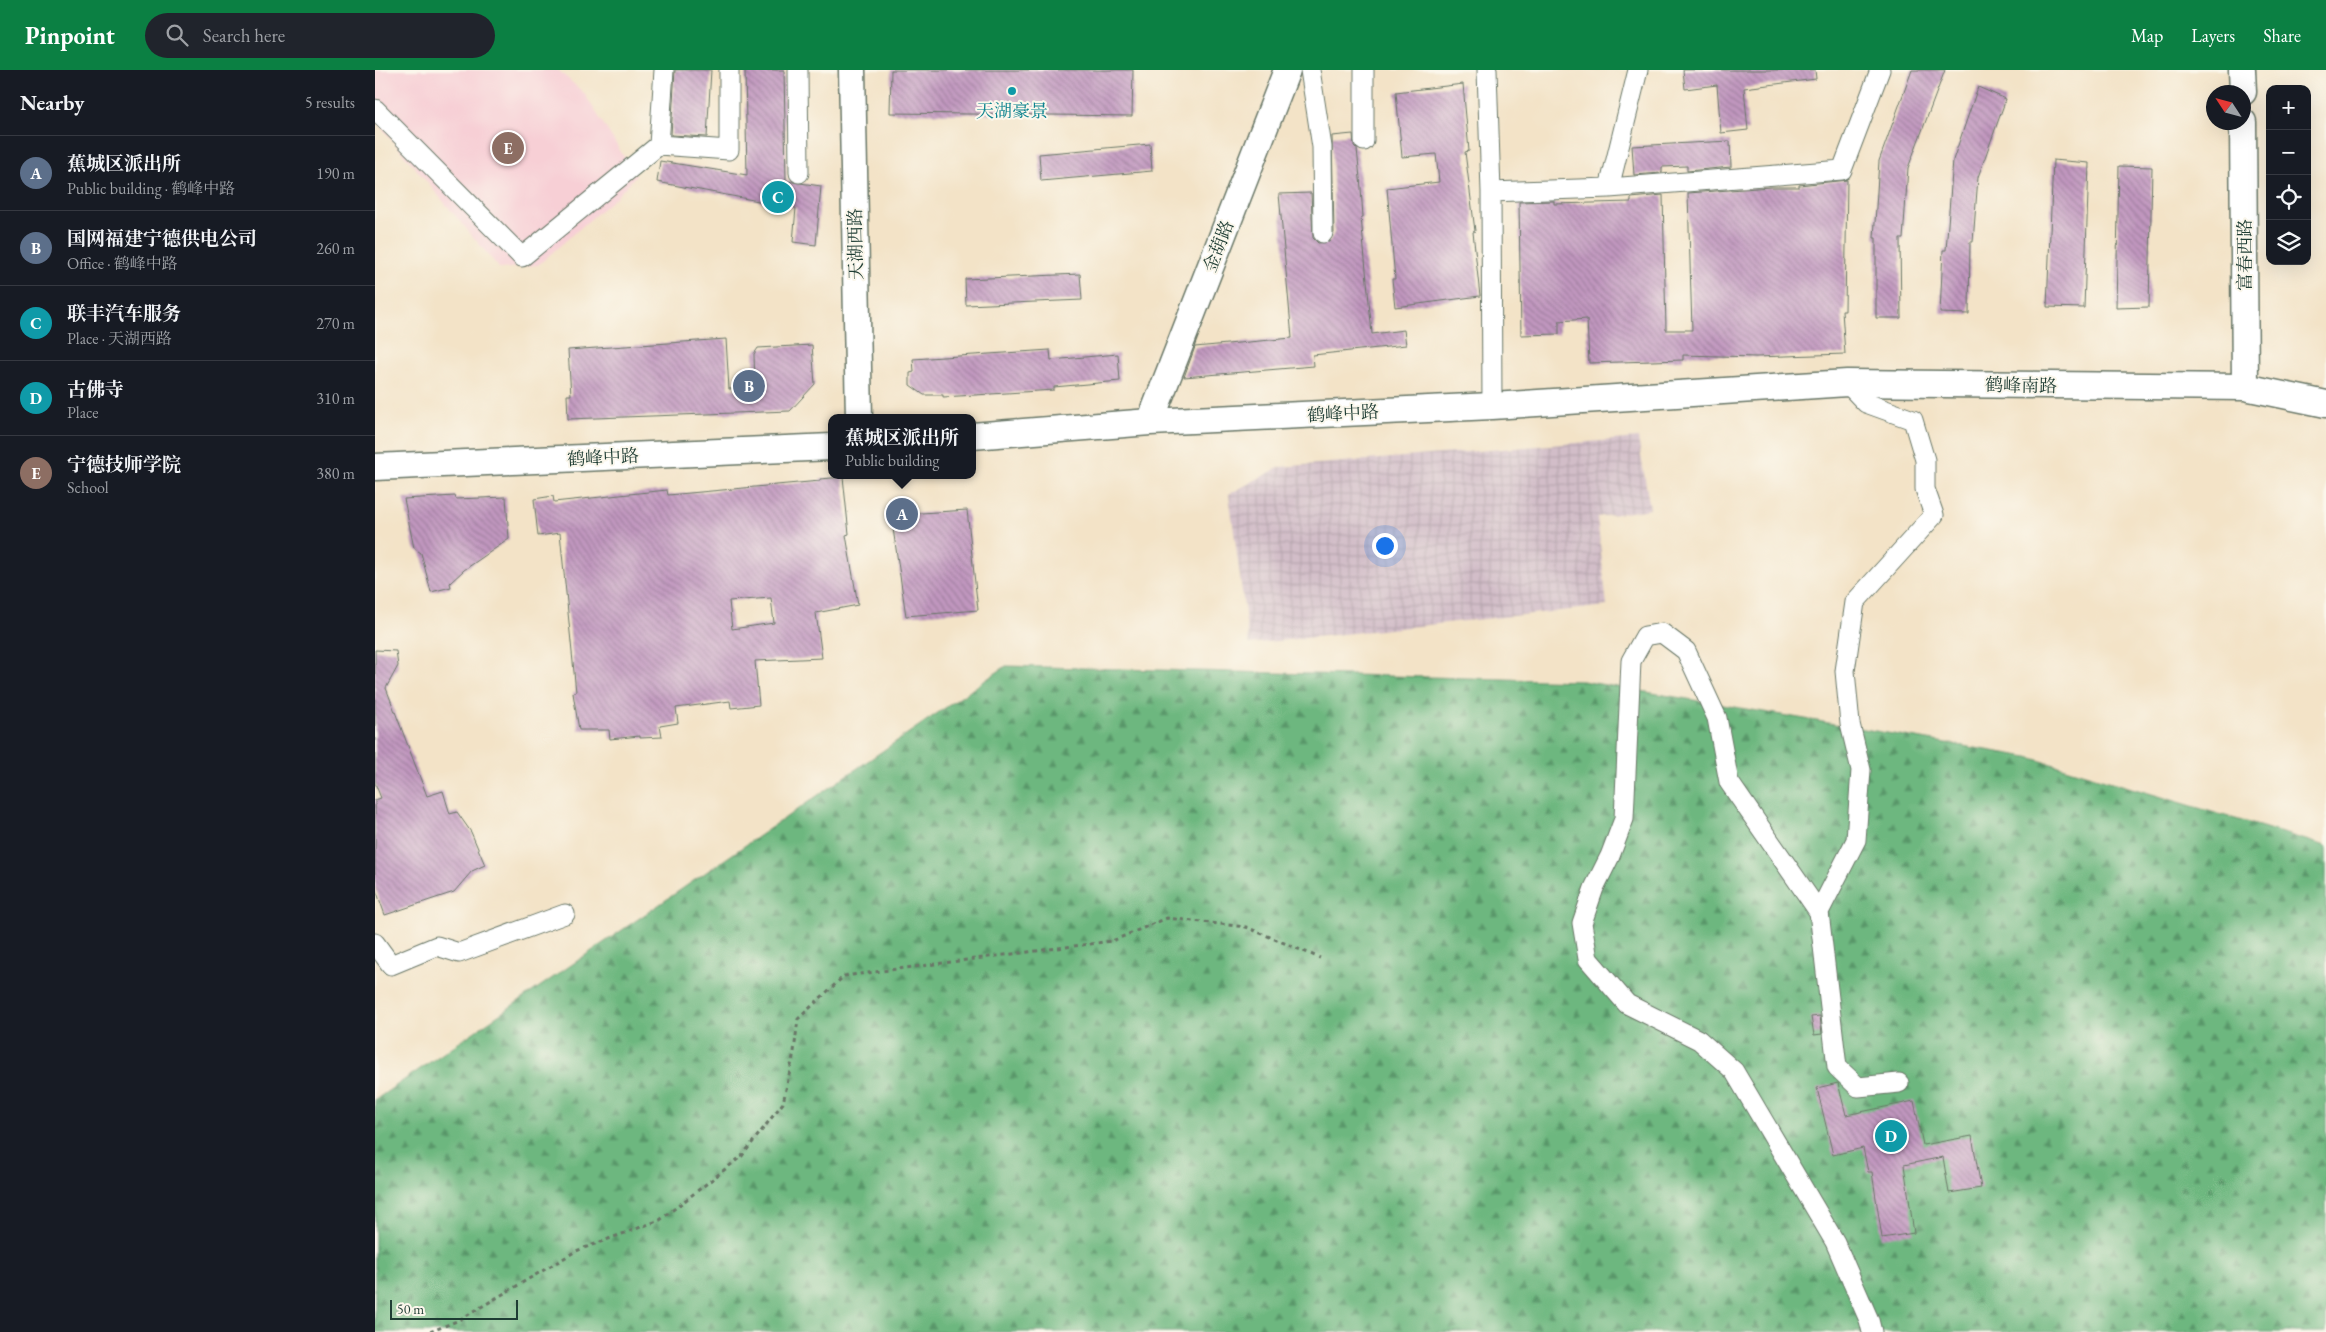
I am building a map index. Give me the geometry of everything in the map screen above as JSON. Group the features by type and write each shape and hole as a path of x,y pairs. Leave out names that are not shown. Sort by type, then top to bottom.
{"street":[{"path":"659,146 664,70"},
{"path":"375,109 522,258 659,146 729,150 729,70"},
{"path":"798,70 799,173"},
{"name":"天湖西路","path":"852,70 859,414"},
{"name":"金葫路","path":"1150,422 1287,70"},
{"path":"1310,70 1322,147 1323,233"},
{"path":"1364,70 1364,141"},
{"path":"1487,70 1491,192 1492,406"},
{"path":"1609,188 1638,70"},
{"path":"1491,192 1609,188 1842,170 1880,70"},
{"path":"2243,70 2243,85"},
{"name":"富春西路","path":"2243,130 2245,387"},
{"path":"1819,912 1856,840 1861,770 1850,724 1845,671 1855,602 1934,515 1925,489 1925,460 1913,420 1866,403 1847,384"},
{"name":"鹤峰南路","path":"1715,393 1847,384 2245,387 2326,404"},
{"name":"鹤峰中路","path":"976,436 1150,422 1492,406 1715,393"},
{"name":"鹤峰中路","path":"375,467 828,447"},
{"path":"1872,1332 1869,1320 1835,1242 1734,1071 1699,1040 1627,1004 1588,959 1582,923 1594,888 1610,856 1624,819 1631,660 1645,636 1662,633 1686,650 1717,718 1729,782 1819,912 1837,1067 1858,1087 1899,1083"},
{"path":"375,942 391,965 437,946 459,953 565,914"}],"path":[{"path":"430,1332 459,1320 576,1251 660,1220 742,1156 783,1103 794,1052 798,1019 844,976 1112,941 1167,918 1246,927 1320,958"}],"shaded area":[{"path":"375,70 558,70 584,93 636,176 616,197 538,265 500,269 375,120"},
{"path":"1638,438 1650,509 1597,517 1607,606 1249,644 1229,494 1280,467"}],"green space":[{"path":"1006,666 1582,681 2028,757 2326,846 2326,1332 375,1332 375,1100"}],"building":[{"path":"675,70 711,70 707,137 671,135"},
{"path":"745,70 784,70 786,181 821,186 816,245 793,242 796,208 657,182 660,161 747,175"},
{"name":"天湖豪景","path":"891,70 1133,70 1132,116 890,113"},
{"path":"1683,70 1815,70 1816,79 1744,88 1748,130 1721,133 1717,85 1685,89"},
{"path":"1912,70 1945,70 1908,168 1903,239 1900,239 1901,318 1876,318 1876,238 1874,238 1879,161"},
{"path":"1463,84 1469,151 1465,152 1475,231 1473,232 1480,296 1395,307 1392,279 1395,279 1387,188 1439,182 1436,154 1402,157 1396,92"},
{"path":"1978,87 2006,99 1978,177 1973,242 1970,242 1969,314 1940,313 1943,250 1946,250 1953,160"},
{"path":"1353,134 1354,146 1357,149 1361,188 1363,217 1361,217 1372,334 1404,330 1406,345 1313,355 1314,366 1184,377 1195,347 1292,338 1279,194 1311,193 1313,238 1318,243 1329,242 1334,233 1332,136"},
{"path":"1730,141 1731,167 1687,171 1687,166 1662,167 1662,173 1634,175 1632,146"},
{"path":"1150,144 1152,171 1041,181 1039,154"},
{"path":"2053,160 2089,163 2084,308 2047,307"},
{"path":"2119,166 2152,167 2149,307 2116,308"},
{"path":"1847,180 1845,311 1842,311 1845,354 1756,357 1683,355 1683,360 1589,363 1587,319 1559,321 1559,334 1521,335 1519,202 1554,201 1554,204 1631,202 1631,198 1663,195 1666,330 1692,330 1688,193 1771,187 1799,187 1799,185"},
{"path":"1080,274 1082,300 966,305 965,279"},
{"path":"726,339 729,389 755,388 754,354 758,348 812,345 815,384 790,411 568,419 567,395 571,395 568,350"},
{"path":"1050,350 1051,360 1118,354 1120,381 1054,387 1054,390 943,397 943,395 924,395 910,385 910,373 914,372 913,359"},
{"path":"828,478 843,479 849,534 846,535 858,605 816,613 822,658 755,661 759,705 731,708 730,701 676,708 678,723 660,726 662,737 640,738 640,736 610,739 609,730 579,730 573,693 576,692 560,533 538,536 534,499 553,496 554,502 667,490 668,495 820,481 820,479","holes":["771,598 774,623 732,629 729,601"]},
{"path":"455,496 456,499 506,497 509,539 464,570 450,583 451,587 431,592 421,553 414,548 404,499"},
{"path":"967,510 978,610 906,616 891,515"},
{"path":"375,650 396,651 398,666 386,688 427,796 443,791 450,814 457,812 471,832 485,865 472,871 454,892 385,915 375,887 375,800 381,798 375,783"},
{"path":"1820,1016 1822,1034 1814,1035 1811,1017"},
{"path":"1838,1083 1846,1115 1914,1101 1923,1145 1972,1136 1981,1188 1949,1193 1943,1157 1904,1165 1914,1233 1882,1238 1872,1172 1868,1172 1863,1148 1833,1155 1817,1088"}],"place":[{"name":"天湖豪景","path":"1012,91"},
{"name":"宁德技师学院","path":"508,148"},
{"name":"联丰汽车服务","path":"778,197"},
{"name":"国网福建宁德供电公司","path":"749,386"},
{"name":"蕉城区派出所","path":"902,514"},
{"name":"古佛寺","path":"1891,1136"}]}
